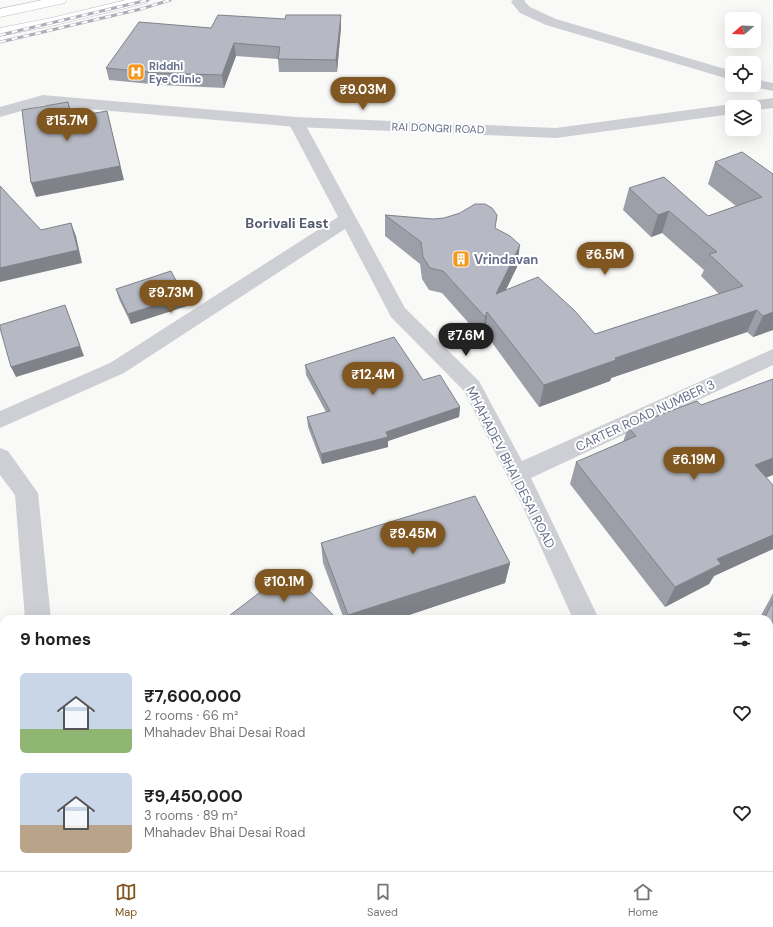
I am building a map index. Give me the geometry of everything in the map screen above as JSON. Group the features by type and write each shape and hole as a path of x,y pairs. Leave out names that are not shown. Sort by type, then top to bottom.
{"highway":[{"path":"0,13 60,0"},
{"path":"0,32 51,22 142,0"}],"street":[{"path":"519,0 518,2 525,10 551,22 725,74"},
{"path":"761,84 773,87"},
{"name":"RAI DONGRI ROAD","path":"0,112 43,100 296,122 556,133 725,110"},
{"path":"761,105 773,103"},
{"name":"MHAHADEV BHAI DESAI ROAD","path":"296,122 398,312 472,386 533,504 584,615"},
{"path":"0,420 117,368 348,219"},
{"name":"CARTER ROAD NUMBER 3","path":"517,474 773,356"},
{"path":"0,457 26,493 38,615"}],"building":[{"path":"218,15 285,19 286,15 341,15 336,60 278,59 280,47 234,43 222,75 158,73 106,68 139,22 211,28"},
{"path":"68,102 71,117 107,111 120,166 31,183 22,110"},
{"path":"742,152 773,174 773,312 763,316 757,310 615,358 616,360 544,385 487,312 485,317 443,271 430,268 423,257 421,242 385,215 433,219 444,218 460,213 475,204 485,204 492,208 497,215 495,228 510,236 520,245 496,294 538,277 574,310 595,334 743,286 709,254 717,252 669,211 658,215 629,188 664,177 708,216 762,197 715,162"},
{"path":"0,186 41,230 71,223 78,250 0,268"},
{"path":"171,271 184,296 128,314 116,289"},
{"path":"65,305 80,346 11,367 0,325"},
{"path":"394,337 423,380 440,375 460,407 386,432 388,437 321,454 307,417 330,411 305,365"},
{"path":"773,379 773,458 755,465 773,485 773,535 717,559 721,564 675,587 576,462 636,436 628,427 697,401 701,405"},
{"path":"475,496 510,563 348,615 321,543"},
{"path":"289,570 333,615 230,615"},
{"path":"773,601 773,615 766,615"}],"railway":[{"path":"0,35 148,0"},
{"path":"0,42 141,9 170,0"}],"place":[{"name":"Riddhi Eye Clinic","path":"136,72"},
{"name":"Vrindavan","path":"461,259"}],"district":[{"name":"Borivali East","path":"287,223"}]}
